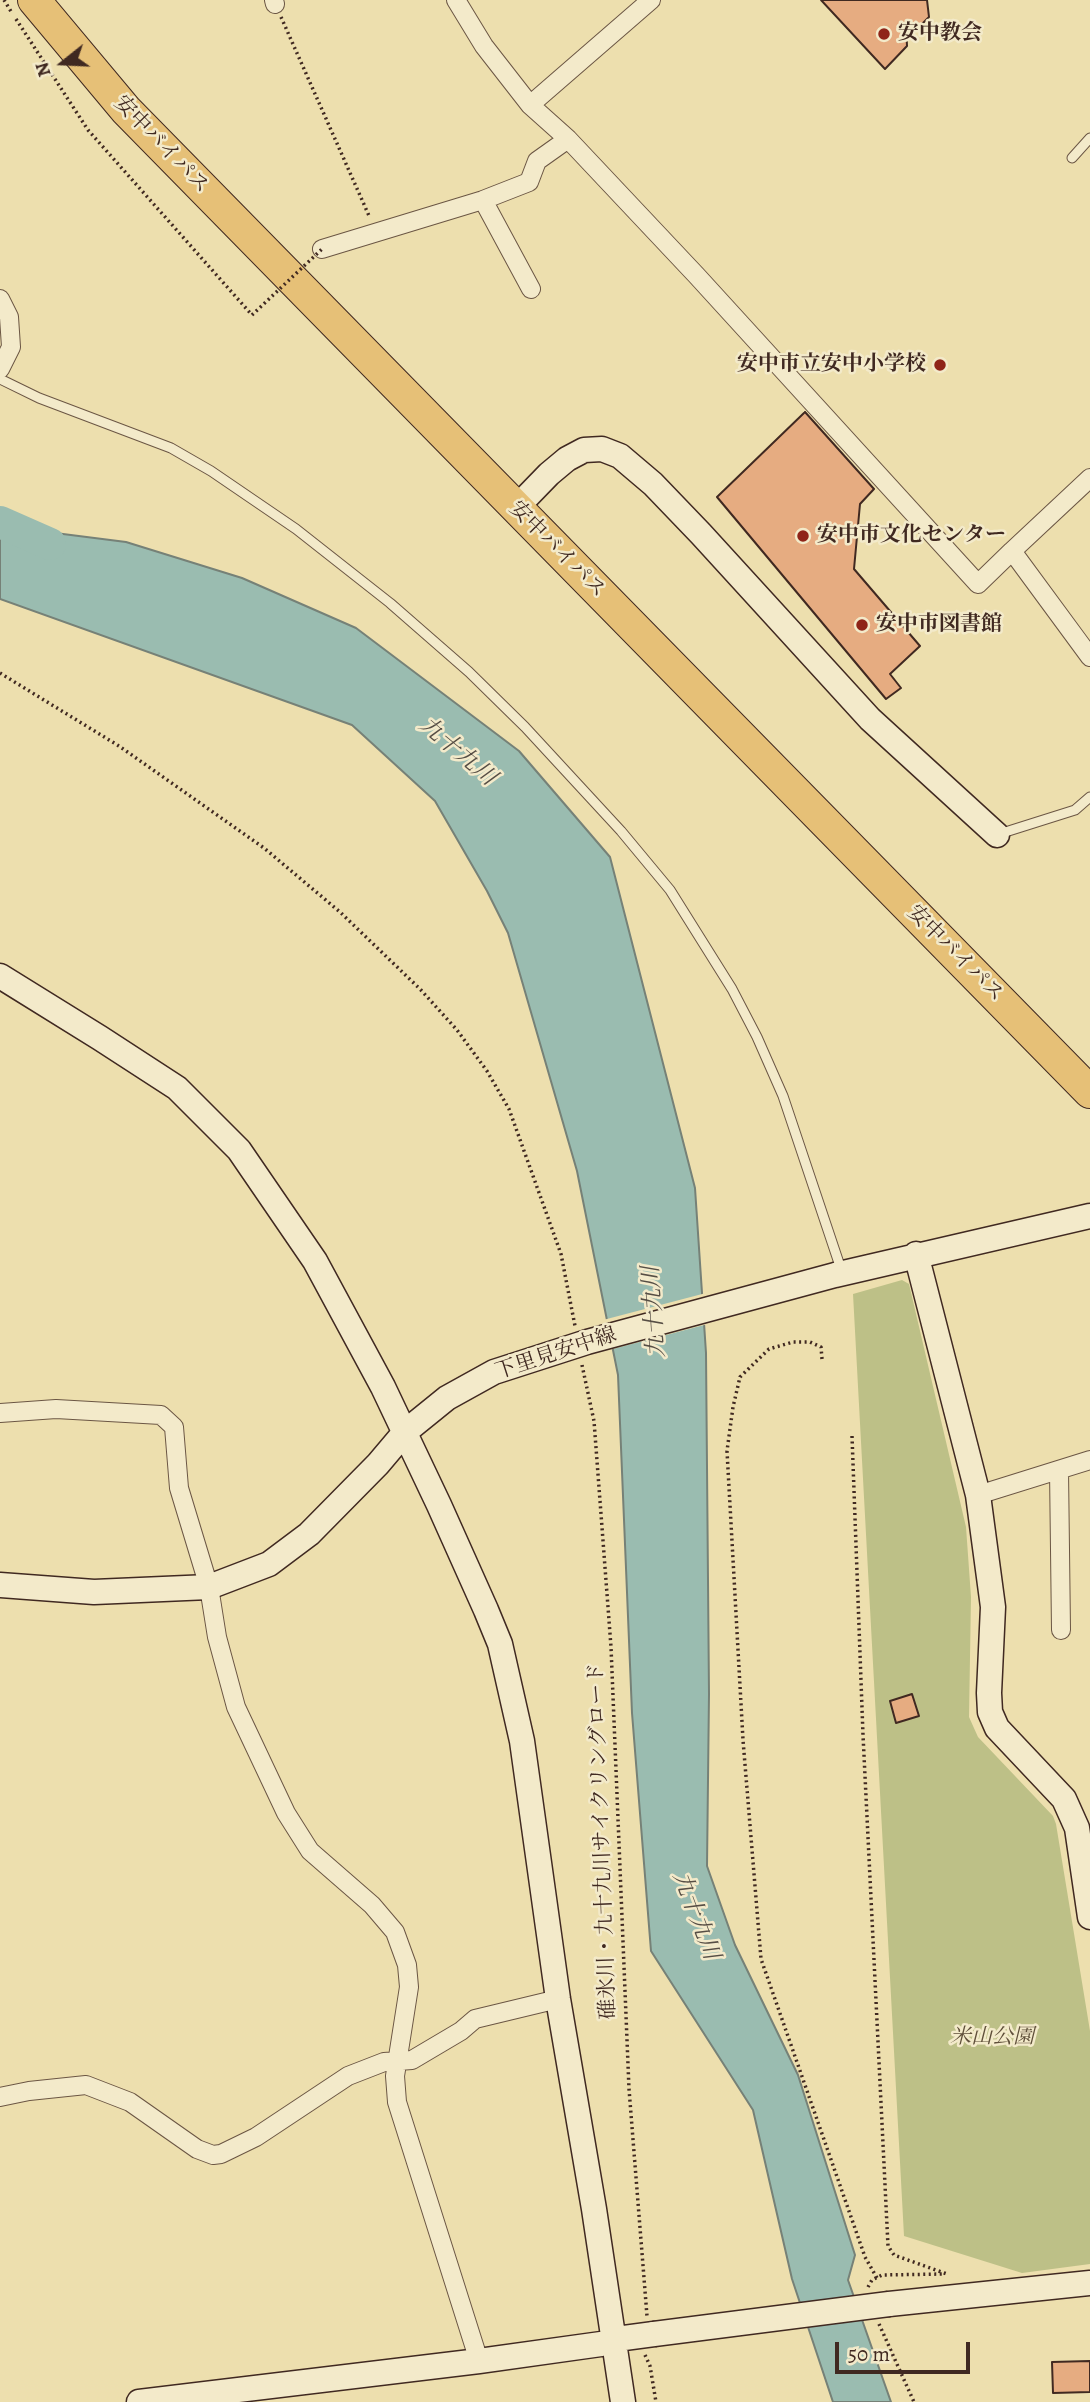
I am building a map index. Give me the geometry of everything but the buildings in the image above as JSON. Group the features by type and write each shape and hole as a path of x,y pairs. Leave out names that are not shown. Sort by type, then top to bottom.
{"highway":[{"name":"安中バイパス","path":"34,0 125,110 1090,1092"}],"street":[{"path":"456,0 484,46 530,105 568,139 697,276 978,584 1090,478"},
{"path":"530,105 651,0"},
{"path":"322,249 482,200 529,182 537,161 568,139"},
{"path":"482,200 531,289"},
{"path":"0,299 9,317 11,347 0,369"},
{"path":"516,508 567,459 584,450 602,449 620,456 653,484 701,534 870,719 997,835"},
{"path":"1012,551 1087,647"},
{"path":"0,976 177,1088 239,1150 315,1261 405,1432 500,1644 523,1741 558,1999 594,2209 622,2402"},
{"name":"下里見安中線","path":"0,1585 93,1592 209,1587 269,1564 309,1534 378,1464 405,1432 447,1398 494,1372 581,1343 839,1274 916,1254 1090,1216"},
{"path":"916,1254 978,1495 993,1607 990,1712 997,1728 1064,1799 1077,1828 1090,1917"},
{"path":"0,1413 55,1409 161,1415 174,1427 179,1488 209,1587 217,1637 236,1707 286,1813 310,1851 372,1905 395,1931 407,1965 409,1987 396,2076 397,2102 479,2361"},
{"path":"978,1495 1090,1461"},
{"path":"1059,1470 1061,1630"},
{"path":"0,2097 86,2085 130,2102 197,2149 213,2155 221,2154 256,2137 348,2076 384,2062 412,2060 461,2031 475,2019 558,1999"},
{"path":"139,2402 479,2361 613,2340 888,2304 1090,2283"}],"lane":[{"path":"1072,158 1090,138"},
{"path":"0,379 39,398 171,448 211,471 296,529 390,603 469,672 525,727 621,831 670,890 732,989 783,1096 839,1274"},
{"path":"997,835 1075,810 1090,797"}],"path":[{"path":"4,0 88,130 252,315 322,249"},
{"path":"275,2 376,233"},
{"name":"碓氷川・九十九川サイクリングロード","path":"0,673 118,746 264,848 340,912 420,989 457,1030 487,1071 509,1109 561,1254 581,1343 594,1421 610,1633 629,2089 650,2366 656,2402"},
{"path":"822,1359 821,1347 810,1342 793,1342 769,1349 740,1377 733,1407 727,1451 743,1740 761,1959 866,2256 877,2278"},
{"path":"852,1436 863,1735 888,2246 894,2255 947,2274"}],"green space":[{"name":"米山公園","path":"902,1280 909,1284 966,1527 971,1597 969,1717 978,1737 1053,1816 1056,1824 1090,2031 1090,2264 1022,2273 904,2236 853,1294"}],"water":[{"path":"0,526 126,542 242,578 356,628 519,751 610,857 695,1188 706,1353 709,1694 707,1866 735,1945 798,2075 855,2255 848,2280 891,2402 833,2402 792,2279 753,2110 651,1951 632,1713 618,1375 577,1171 508,933 435,801 352,725 0,599"}],"pier":[{"path":"706,1293 708,1324 609,1350 603,1320"}],"waterway":[{"name":"九十九川","path":"0,522 50,544"}],"place":[{"name":"安中教会","path":"884,34"},
{"name":"安中市立安中小学校","path":"940,365"},
{"name":"安中市文化センター","path":"803,536"},
{"name":"安中市図書館","path":"862,625"}]}
